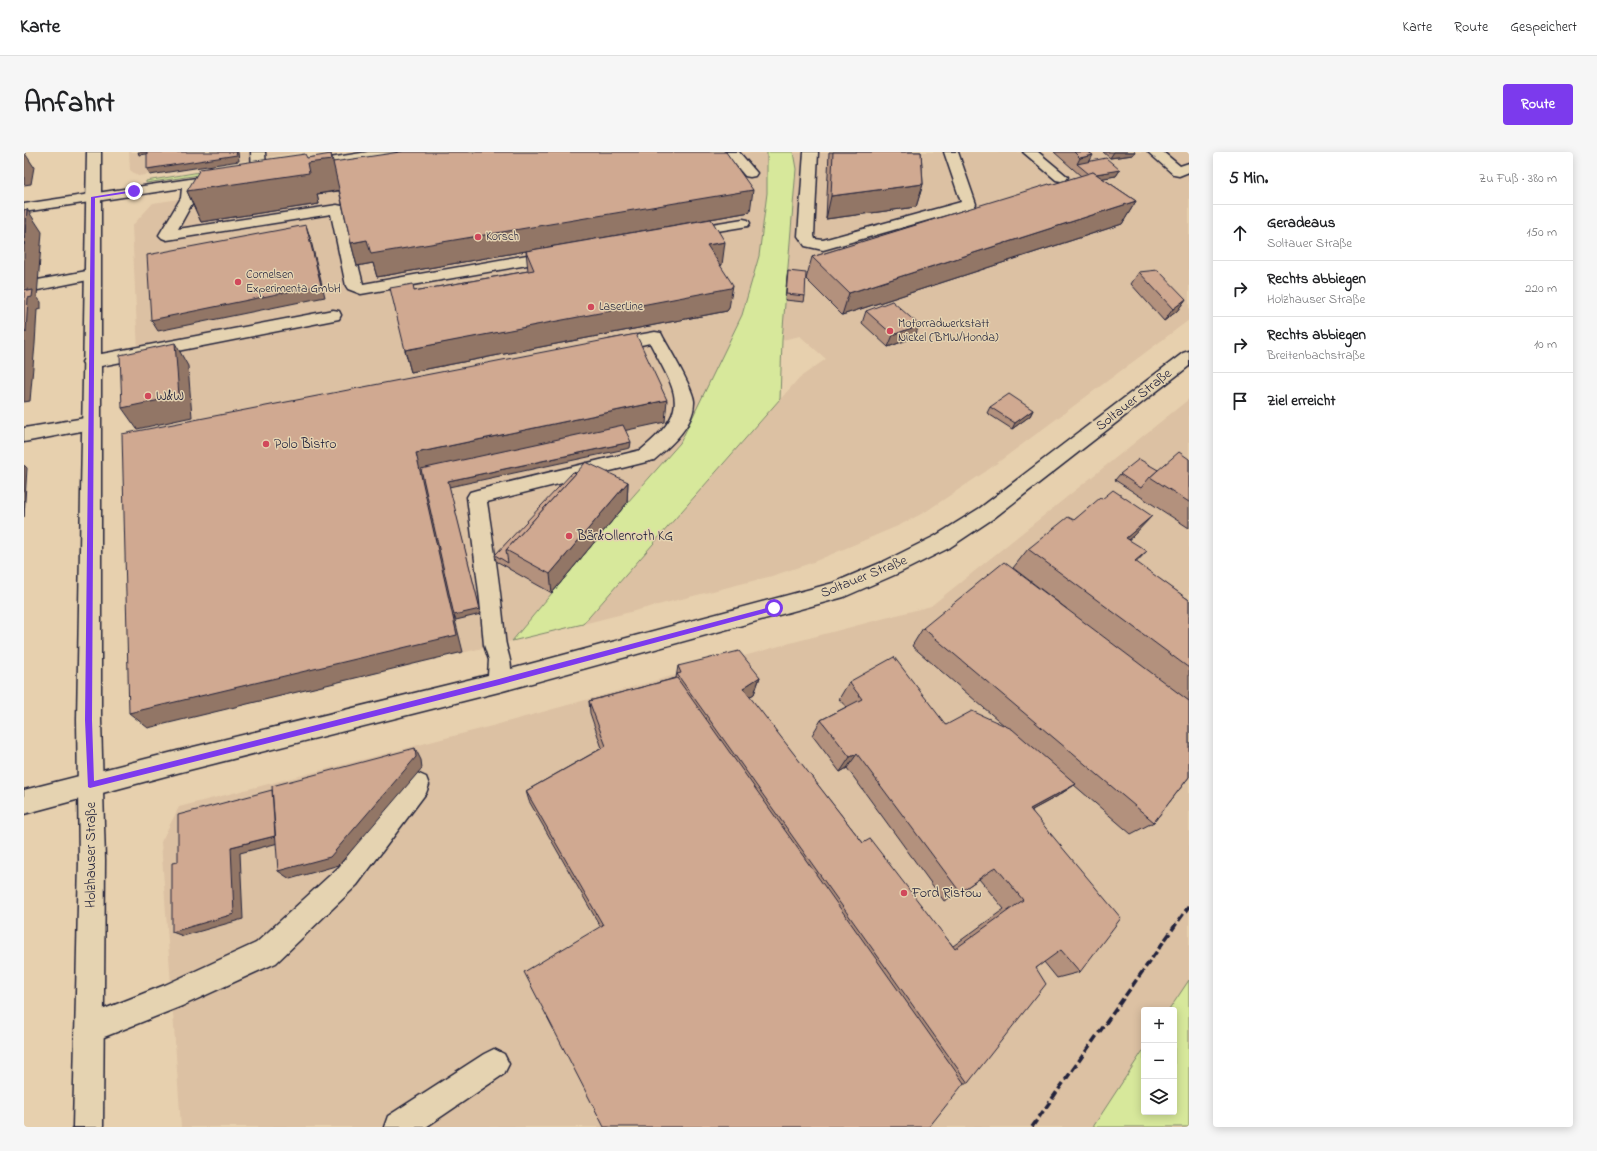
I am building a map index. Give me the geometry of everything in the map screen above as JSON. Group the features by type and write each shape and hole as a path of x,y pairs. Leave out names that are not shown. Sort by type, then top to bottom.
{"street":[{"name":"Holzhauser Straße","path":"88,1127 92,860 88,720 94,152"},
{"path":"258,152 259,172"},
{"path":"289,168 394,152"},
{"path":"732,152 750,173"},
{"path":"811,152 806,236 810,243 823,245 969,204 951,152"},
{"path":"1030,152 1061,177"},
{"path":"1155,152 1179,172 1189,167"},
{"path":"244,175 274,170"},
{"path":"24,208 220,178"},
{"path":"188,183 188,198 167,235 337,209 354,286 361,288 572,252"},
{"path":"673,235 743,223"},
{"path":"38,284 92,275"},
{"path":"91,362 333,314"},
{"path":"499,682 500,660 495,645 491,600 477,497 647,455 663,442 682,416 686,400 655,337 593,350"},
{"name":"Soltauer Straße","path":"24,802 184,760 499,682 837,591 892,567 942,542 987,513 1189,357"},
{"path":"24,435 91,423"},
{"path":"89,1029 172,996 266,953 348,876 417,785"},
{"path":"399,1127 494,1064"}],"shaded area":[{"path":"129,152 301,152 138,176 130,170"},
{"path":"487,152 767,152 767,193 759,256 742,315 680,443 627,503 512,641 148,728 134,377 138,352 132,226 153,203"},
{"path":"793,152 1189,152 1189,320 985,472 925,512 900,525 811,563 772,576 583,624 799,378 826,359 800,336 782,340 796,169"},
{"path":"1189,399 1189,1127 181,1127 161,842 179,807 492,726 794,642 931,606"}],"green space":[{"path":"767,152 793,152 796,169 782,340 780,399 583,624 512,641 627,503 680,443 742,315 759,256 767,193"},
{"path":"242,165 238,169 146,183 146,181"},
{"path":"1189,980 1189,1127 1093,1127 1141,1054 1141,1115 1177,1115 1177,1007 1171,1007"}],"building":[{"path":"147,152 236,152 237,155 147,169"},
{"name":"Korsch","path":"400,152 726,152 753,190 371,254 367,240 351,243 333,162"},
{"path":"833,152 921,152 923,184 831,196"},
{"path":"1074,152 1088,152 1093,155 1080,158"},
{"path":"305,154 307,158 331,154 332,160 307,163 309,173 187,191 200,169"},
{"path":"1106,158 1120,170 1096,174 1093,172 1089,174 1077,164"},
{"path":"1093,172 1136,201 849,293 812,257 1049,184 1050,185"},
{"path":"27,209 24,245 24,210"},
{"name":"LaserLine","path":"711,219 725,242 707,245 733,285 731,288 405,350 390,288 413,284 414,291 534,270 526,251"},
{"name":"Cornelsen Experimenta GmbH","path":"306,225 321,285 151,320 147,255"},
{"path":"1158,270 1186,299 1173,309 1139,272"},
{"path":"788,271 806,273 805,296 786,294"},
{"path":"28,289 28,291 33,290 32,297 28,298 26,332 24,329 24,290"},
{"path":"892,301 919,325 893,335 866,311"},
{"path":"636,334 667,400 416,453 457,635 129,713 122,434"},
{"path":"175,343 179,396 122,408 120,355"},
{"path":"1009,394 1033,410 1015,423 990,407"},
{"path":"623,425 631,442 448,481 480,609 454,615 421,469"},
{"path":"1179,452 1189,459 1189,502 1150,477"},
{"path":"1139,459 1158,470 1141,488 1120,474"},
{"path":"586,462 628,482 550,574 506,550"},
{"path":"573,472 576,473 506,550 508,563 495,555"},
{"path":"1113,490 1152,516 1126,538 1147,551 1135,561 1189,600 1189,668 1028,549 1068,517 1074,520 1100,498 1102,499"},
{"path":"1004,562 1189,701 1189,777 1154,822 923,628"},
{"path":"739,651 760,677 743,688 863,843 870,839 955,949 1023,900 996,867 960,892 857,754 850,757 821,720 862,699 849,682 894,657 946,725 972,711 1012,729 1076,784 1030,809 1121,918 1080,972 1061,950 1036,968 1046,984 968,1083 677,674 681,673 678,666"},
{"path":"677,678 964,1083 929,1127 604,1127 524,972 603,925 526,791 606,746 589,701"},
{"path":"415,748 416,757 330,857 278,871 272,786"},
{"path":"272,790 275,836 231,847 234,914 172,932 172,863 178,862 178,815"}],"railway":[{"path":"1032,1127 1189,906"}],"place":[{"name":"Korsch","path":"478,237"},
{"name":"Cornelsen Experimenta GmbH","path":"238,282"},
{"name":"LaserLine","path":"591,307"},
{"name":"Motorradwerkstatt Nickel (BMW/Honda)","path":"890,331"},
{"name":"W&W","path":"148,396"},
{"name":"Polo Bistro","path":"266,444"},
{"name":"Bär&Ollenroth KG","path":"569,536"},
{"name":"Ford Ristow","path":"904,893"}],"route":[{"path":"134,191 93,197 88,720 90,785 499,682 774,608"}]}
